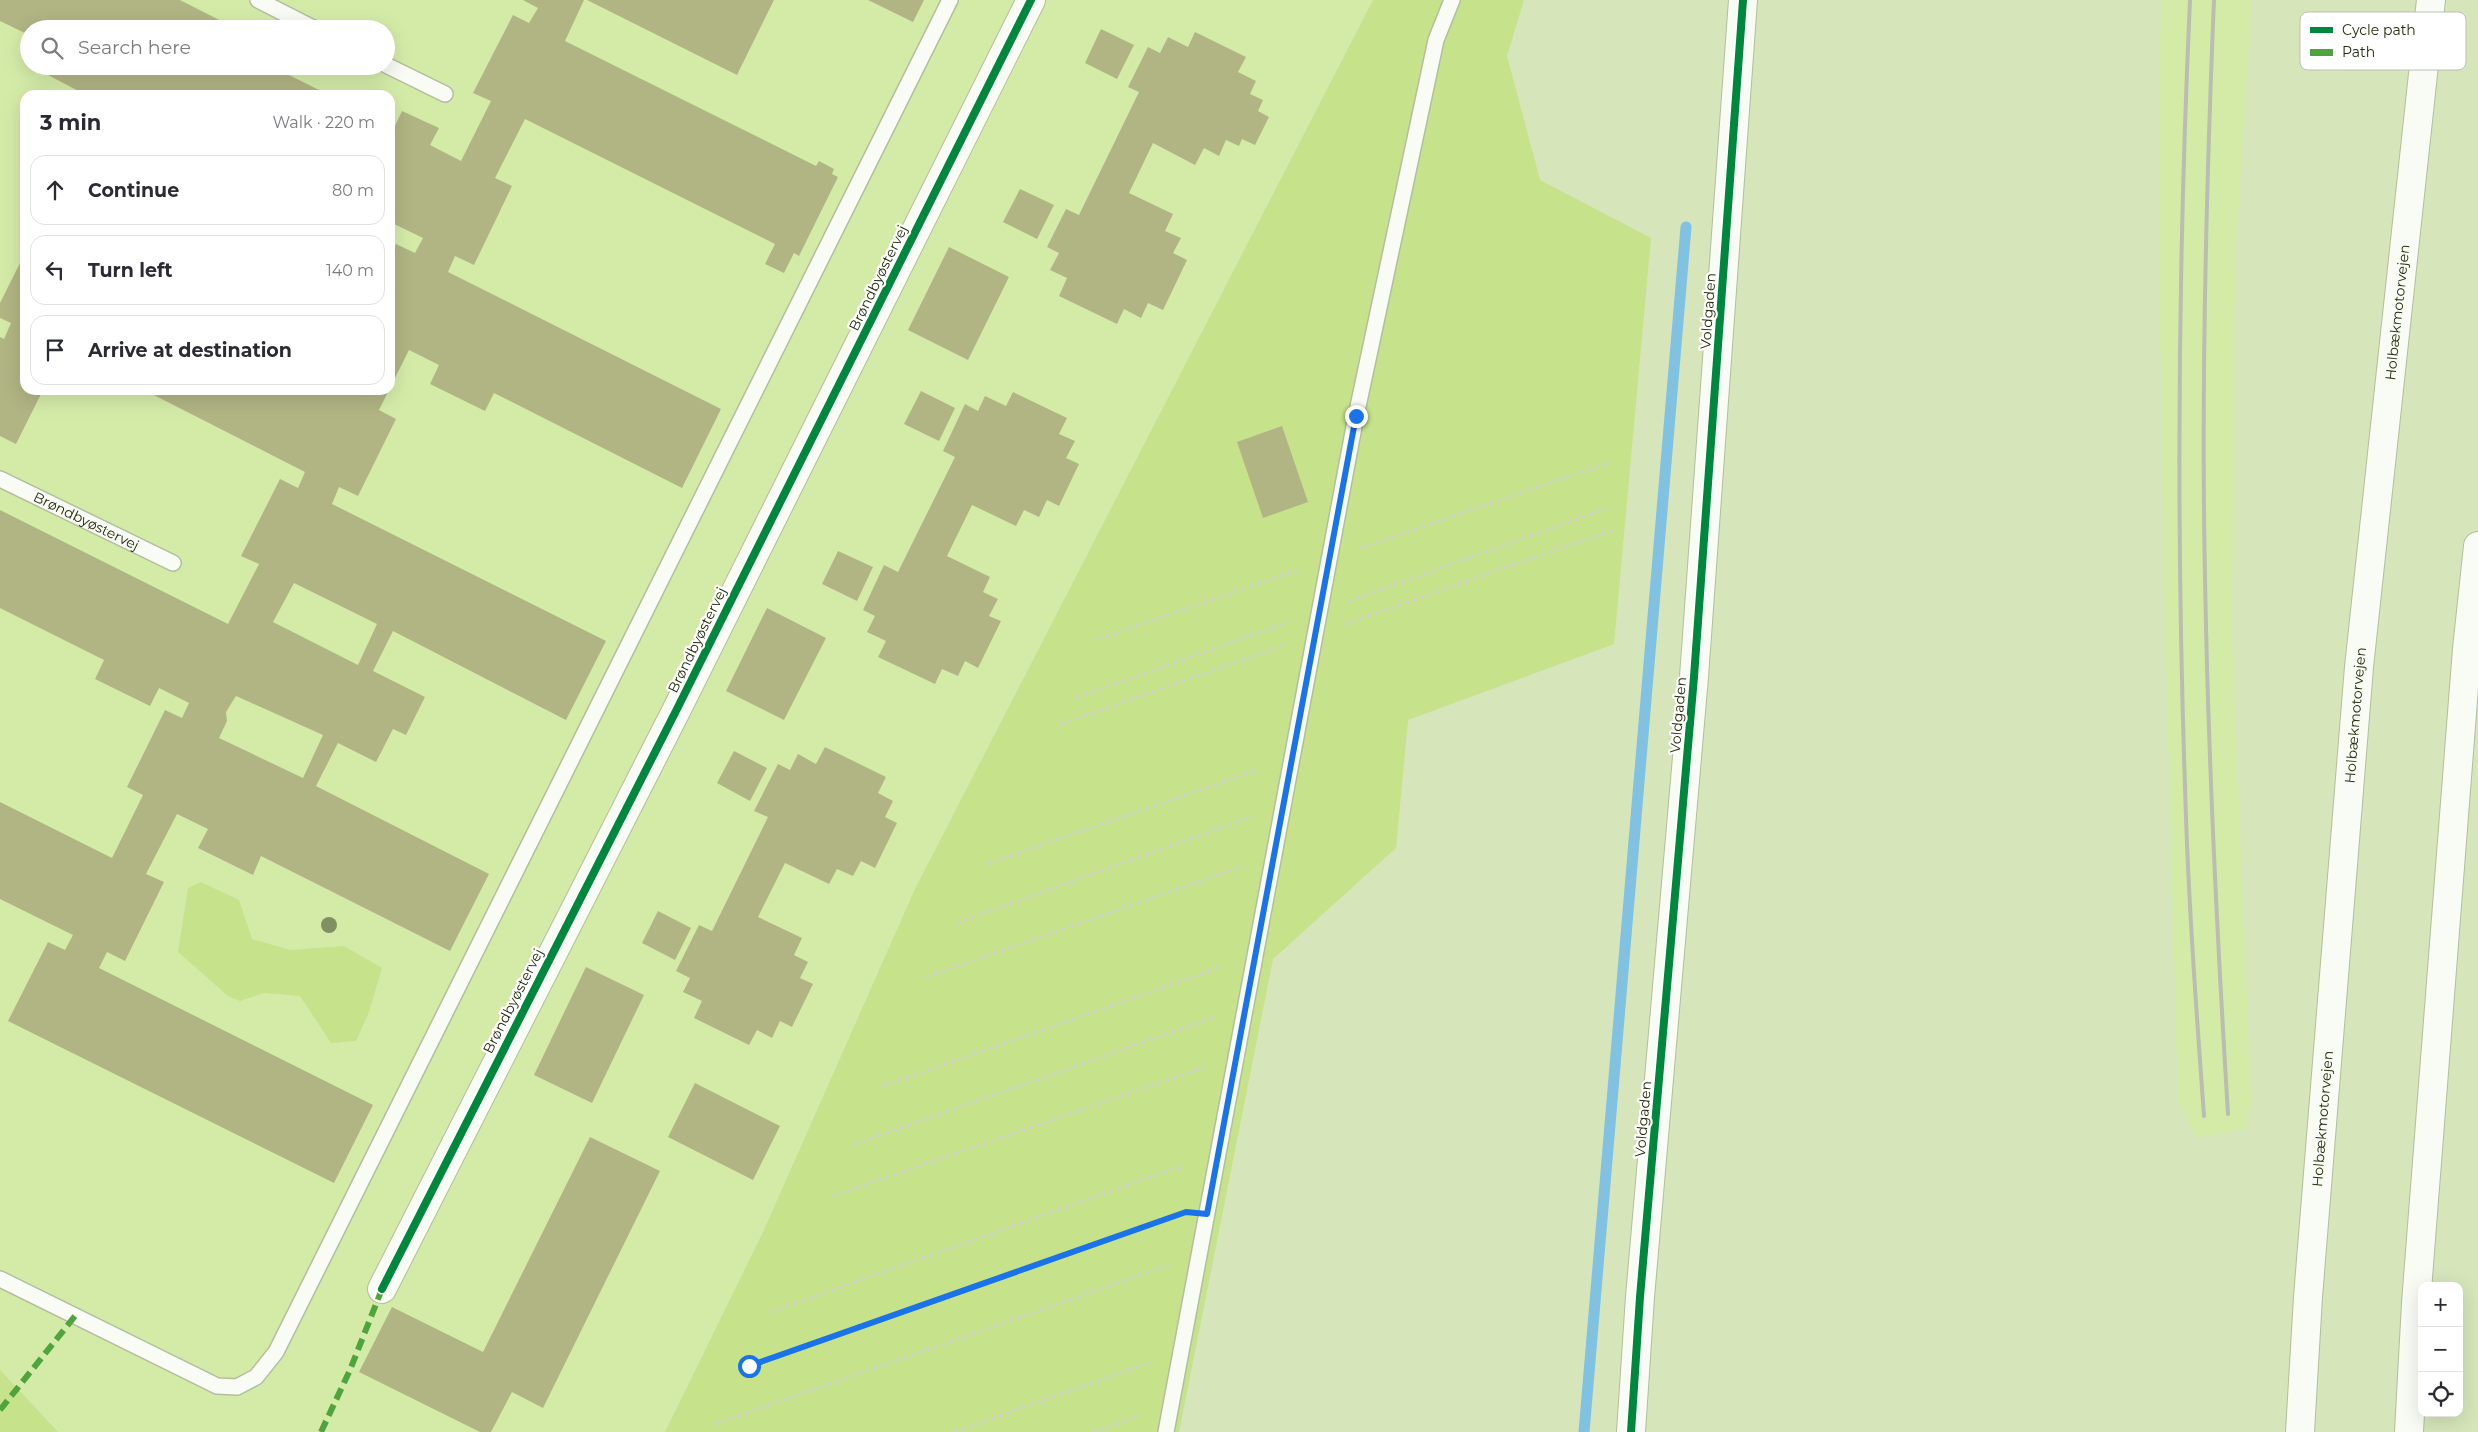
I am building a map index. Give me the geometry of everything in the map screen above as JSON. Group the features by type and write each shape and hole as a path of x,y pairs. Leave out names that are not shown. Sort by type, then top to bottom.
{"main road":[{"name":"Brøndbyøstervej","path":"382,1289 677,709 1031,0"},
{"name":"Voldgaden","path":"1631,1432 1640,1297 1694,677 1743,0"},
{"name":"Holbækmotorvejen","path":"2300,1432 2310,1278 2359,667 2423,70"},
{"path":"2409,1432 2416,1303 2467,649 2478,546"}],"lane":[{"path":"258,0 297,20"},
{"path":"0,1279 217,1386 237,1387 256,1377 276,1352 950,0"},
{"path":"1166,1432 1356,416 1436,40 1452,0"},
{"path":"395,69 445,94"},
{"name":"Brøndbyøstervej","path":"0,479 173,563"}],"path":[{"path":"987,864 1292,758"},
{"path":"957,922 1283,806"},
{"path":"926,977 1274,855"},
{"path":"883,1086 1255,956"},
{"path":"855,1144 1246,1006"},
{"path":"833,1196 1236,1056"},
{"path":"771,1312 1176,1168 1216,1168"},
{"path":"749,1366 1186,1212 1207,1214"},
{"path":"715,1424 1186,1259 1198,1260"},
{"path":"954,1432 1182,1350"},
{"path":"1093,1432 1171,1405"}],"shaded area":[{"path":"0,0 1373,0 915,889 763,1232 665,1432 58,1432 0,1370"},
{"path":"1373,0 1524,0 1507,56 1540,180 1651,238 1614,644 1408,720 1396,848 1273,959 1179,1432 665,1432 763,1232 915,889"},
{"path":"2161,0 2252,0 2235,261 2232,635 2251,1102 2246,1129 2196,1138 2178,1100 2164,586 2159,224"},
{"path":"201,882 239,900 252,939 290,950 344,946 382,968 369,1012 356,1041 331,1043 300,996 264,993 240,1001 228,996 178,952 188,888"},
{"path":"0,1370 58,1432 0,1432"}],"building":[{"path":"0,0 180,0 219,20 20,20 20,31 0,21"},
{"path":"523,0 584,0 565,41 816,166 819,161 834,169 832,174 838,177 799,256 794,253 784,273 765,264 775,244 525,119 495,178 512,186 474,265 455,256 448,272 721,409 682,488 494,393 485,411 430,384 439,365 409,350 395,378 395,246 396,244 415,253 423,238 395,224 395,126 402,111 439,128 430,145 461,161 491,101 473,93 513,15 529,23 538,8"},
{"path":"587,0 774,0 737,75"},
{"path":"868,0 924,0 913,22"},
{"path":"1101,29 1134,45 1117,79 1085,63"},
{"path":"1195,32 1246,57 1238,72 1256,81 1250,94 1263,100 1258,111 1269,117 1255,145 1242,139 1239,146 1226,140 1219,156 1204,148 1195,165 1153,143 1129,193 1173,214 1165,231 1181,238 1173,253 1187,260 1163,310 1148,303 1141,318 1124,309 1117,324 1059,296 1067,278 1050,270 1059,253 1047,247 1066,209 1079,215 1139,92 1128,87 1148,47 1160,53 1168,37 1188,47"},
{"path":"48,75 289,75 319,90 77,90"},
{"path":"1020,189 1054,205 1037,239 1003,222"},
{"path":"949,247 1009,277 968,360 908,330"},
{"path":"20,263 20,395 40,395 16,444 0,436 0,337 4,339 11,323 0,318 0,303"},
{"path":"921,391 955,408 939,441 904,424"},
{"path":"1013,392 1067,418 1059,434 1075,441 1066,458 1079,464 1059,506 1047,500 1039,517 1024,510 1016,526 972,505 947,556 990,577 983,592 998,599 989,616 1001,621 978,668 965,661 958,676 942,669 935,684 878,657 886,641 867,632 875,616 863,610 884,565 898,572 955,457 943,451 965,404 978,411 985,396 1006,406"},
{"path":"154,395 386,395 379,410 396,419 358,496 339,487 332,504 606,641 566,720 393,631 373,671 425,697 406,735 393,729 376,762 338,743 316,786 489,874 450,951 261,856 253,875 198,848 208,829 177,814 146,874 164,882 125,961 107,952 99,968 373,1105 334,1183 8,1021 48,942 65,950 73,935 0,899 0,802 112,858 143,795 127,787 165,710 182,718 189,703 159,688 150,706 95,679 104,660 0,608 0,510 228,624 259,564 241,556 280,479 298,488 305,472","holes":["294,583 377,624 358,665 273,622","236,696 323,735 303,778 219,738 227,721 226,712"]},
{"path":"1282,426 1308,502 1263,518 1237,442"},
{"path":"838,551 873,567 857,601 822,584"},
{"path":"767,608 826,638 784,720 726,691"},
{"path":"825,747 886,777 878,793 893,801 885,817 897,823 875,868 861,861 853,876 837,869 829,884 785,863 758,917 802,938 794,955 808,962 800,978 813,984 792,1027 780,1021 772,1038 757,1030 749,1045 694,1018 702,1001 683,992 690,978 676,971 699,925 712,931 768,817 754,811 778,764 790,770 798,754 816,764"},
{"path":"734,751 767,768 750,801 717,783"},
{"path":"658,911 691,928 675,960 642,943"},
{"path":"586,967 644,995 592,1103 534,1075"},
{"path":"695,1083 780,1126 753,1180 668,1137"},
{"path":"590,1137 660,1171 543,1408 512,1392 491,1432 480,1432 359,1372 392,1307 483,1352"}],"waterway":[{"path":"1584,1432 1686,227"}],"railway":[{"path":"2190,0 2181,295 2180,590 2186,827 2204,1116"},
{"path":"2214,0 2205,288 2204,505 2206,644 2211,778 2228,1114"}],"marked path":[{"path":"321,1432 350,1370 382,1289"},
{"path":"0,1410 75,1316"}],"cycle path":[{"path":"382,1289 677,709 1031,0"},
{"path":"1631,1432 1640,1297 1694,677 1743,0"}],"route":[{"path":"749,1366 1186,1212 1207,1214 1356,416"}]}
